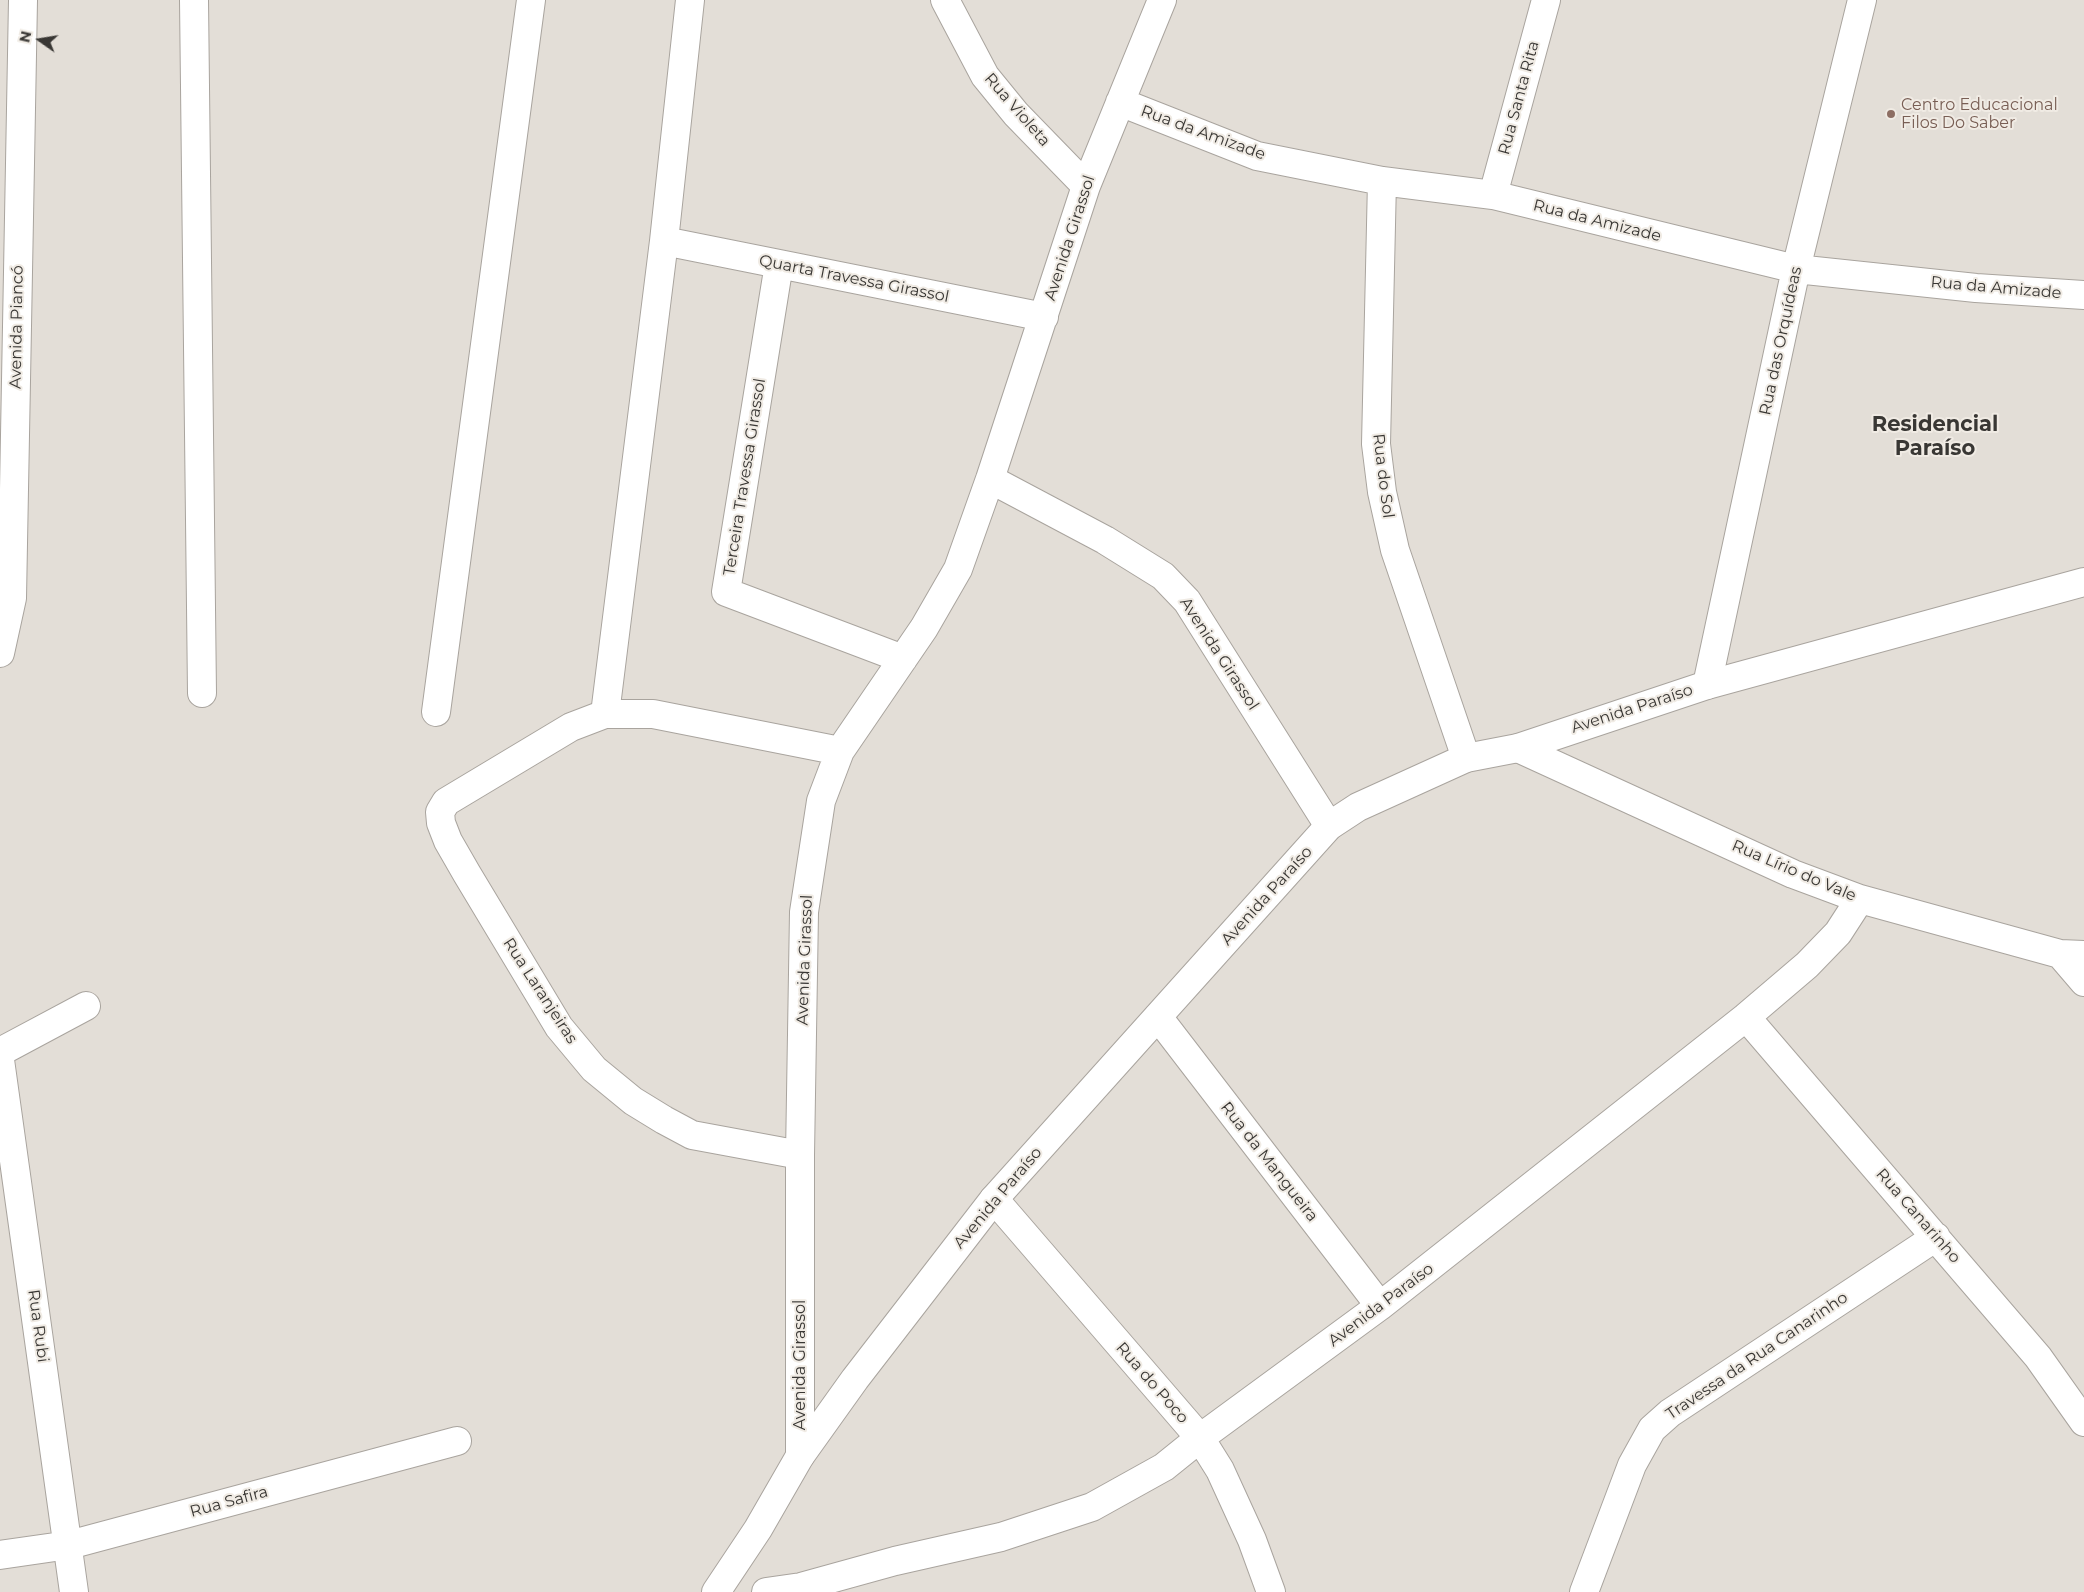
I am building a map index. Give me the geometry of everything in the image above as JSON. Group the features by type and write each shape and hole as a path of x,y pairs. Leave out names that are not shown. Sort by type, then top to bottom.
{"street":[{"name":"Avenida Piancó","path":"0,653 12,598 23,0"},
{"path":"194,0 202,693"},
{"path":"436,712 531,0"},
{"path":"690,0 664,241 606,714 653,714 840,751"},
{"name":"Rua Violeta","path":"945,0 985,76 1016,114 1086,186"},
{"name":"Avenida Girassol","path":"800,1456 800,1155 804,912 821,802 840,751 924,628 958,569 990,480 1086,186 1162,0"},
{"name":"Rua Santa Rita","path":"1493,196 1546,0"},
{"name":"Rua das Orquídeas","path":"1707,685 1796,268 1862,0"},
{"name":"Rua da Amizade","path":"1120,102 1257,156 1382,181 1493,196 1796,268 1976,288 2084,295"},
{"name":"Rua do Sol","path":"1382,181 1376,444 1382,492 1395,550 1466,758"},
{"name":"Quarta Travessa Girassol","path":"664,241 1044,317"},
{"name":"Terceira Travessa Girassol","path":"779,264 726,592 903,659"},
{"name":"Avenida Girassol","path":"990,480 1105,540 1163,576 1187,601 1329,826"},
{"name":"Avenida Paraíso","path":"716,1592 758,1528 800,1456 855,1379 994,1199 1329,826 1358,807 1466,758 1518,748 1707,685 2084,582"},
{"name":"Rua Laranjeiras","path":"606,714 571,727 446,802 440,812 441,823 448,841 559,1027 594,1069 634,1101 692,1135 800,1155"},
{"name":"Rua Lírio do Vale","path":"1518,748 1793,874 1860,899 2072,954"},
{"name":"Avenida Paraíso","path":"766,1592 801,1587 895,1561 1000,1537 1092,1507 1164,1467 1200,1438 1380,1306 1746,1017 1807,966 1838,933 1860,899"},
{"path":"2072,954 2084,982"},
{"path":"0,1052 86,1006"},
{"name":"Rua da Mangueira","path":"1158,1017 1380,1306"},
{"name":"Rua Canarinho","path":"1746,1017 2038,1357 2084,1422"},
{"name":"Rua Rubi","path":"0,1060 69,1545 74,1592"},
{"name":"Rua do Poco","path":"994,1199 1200,1438 1220,1470 1252,1540 1271,1592"},
{"name":"Travessa da Rua Canarinho","path":"1584,1592 1632,1465 1652,1430 1670,1413 1936,1237"},
{"name":"Rua Safira","path":"0,1554 69,1545 457,1440"}],"place":[{"name":"Centro Educacional Filos Do Saber","path":"1891,114"}],"district":[{"name":"Residencial Paraíso","path":"1935,437"}]}
